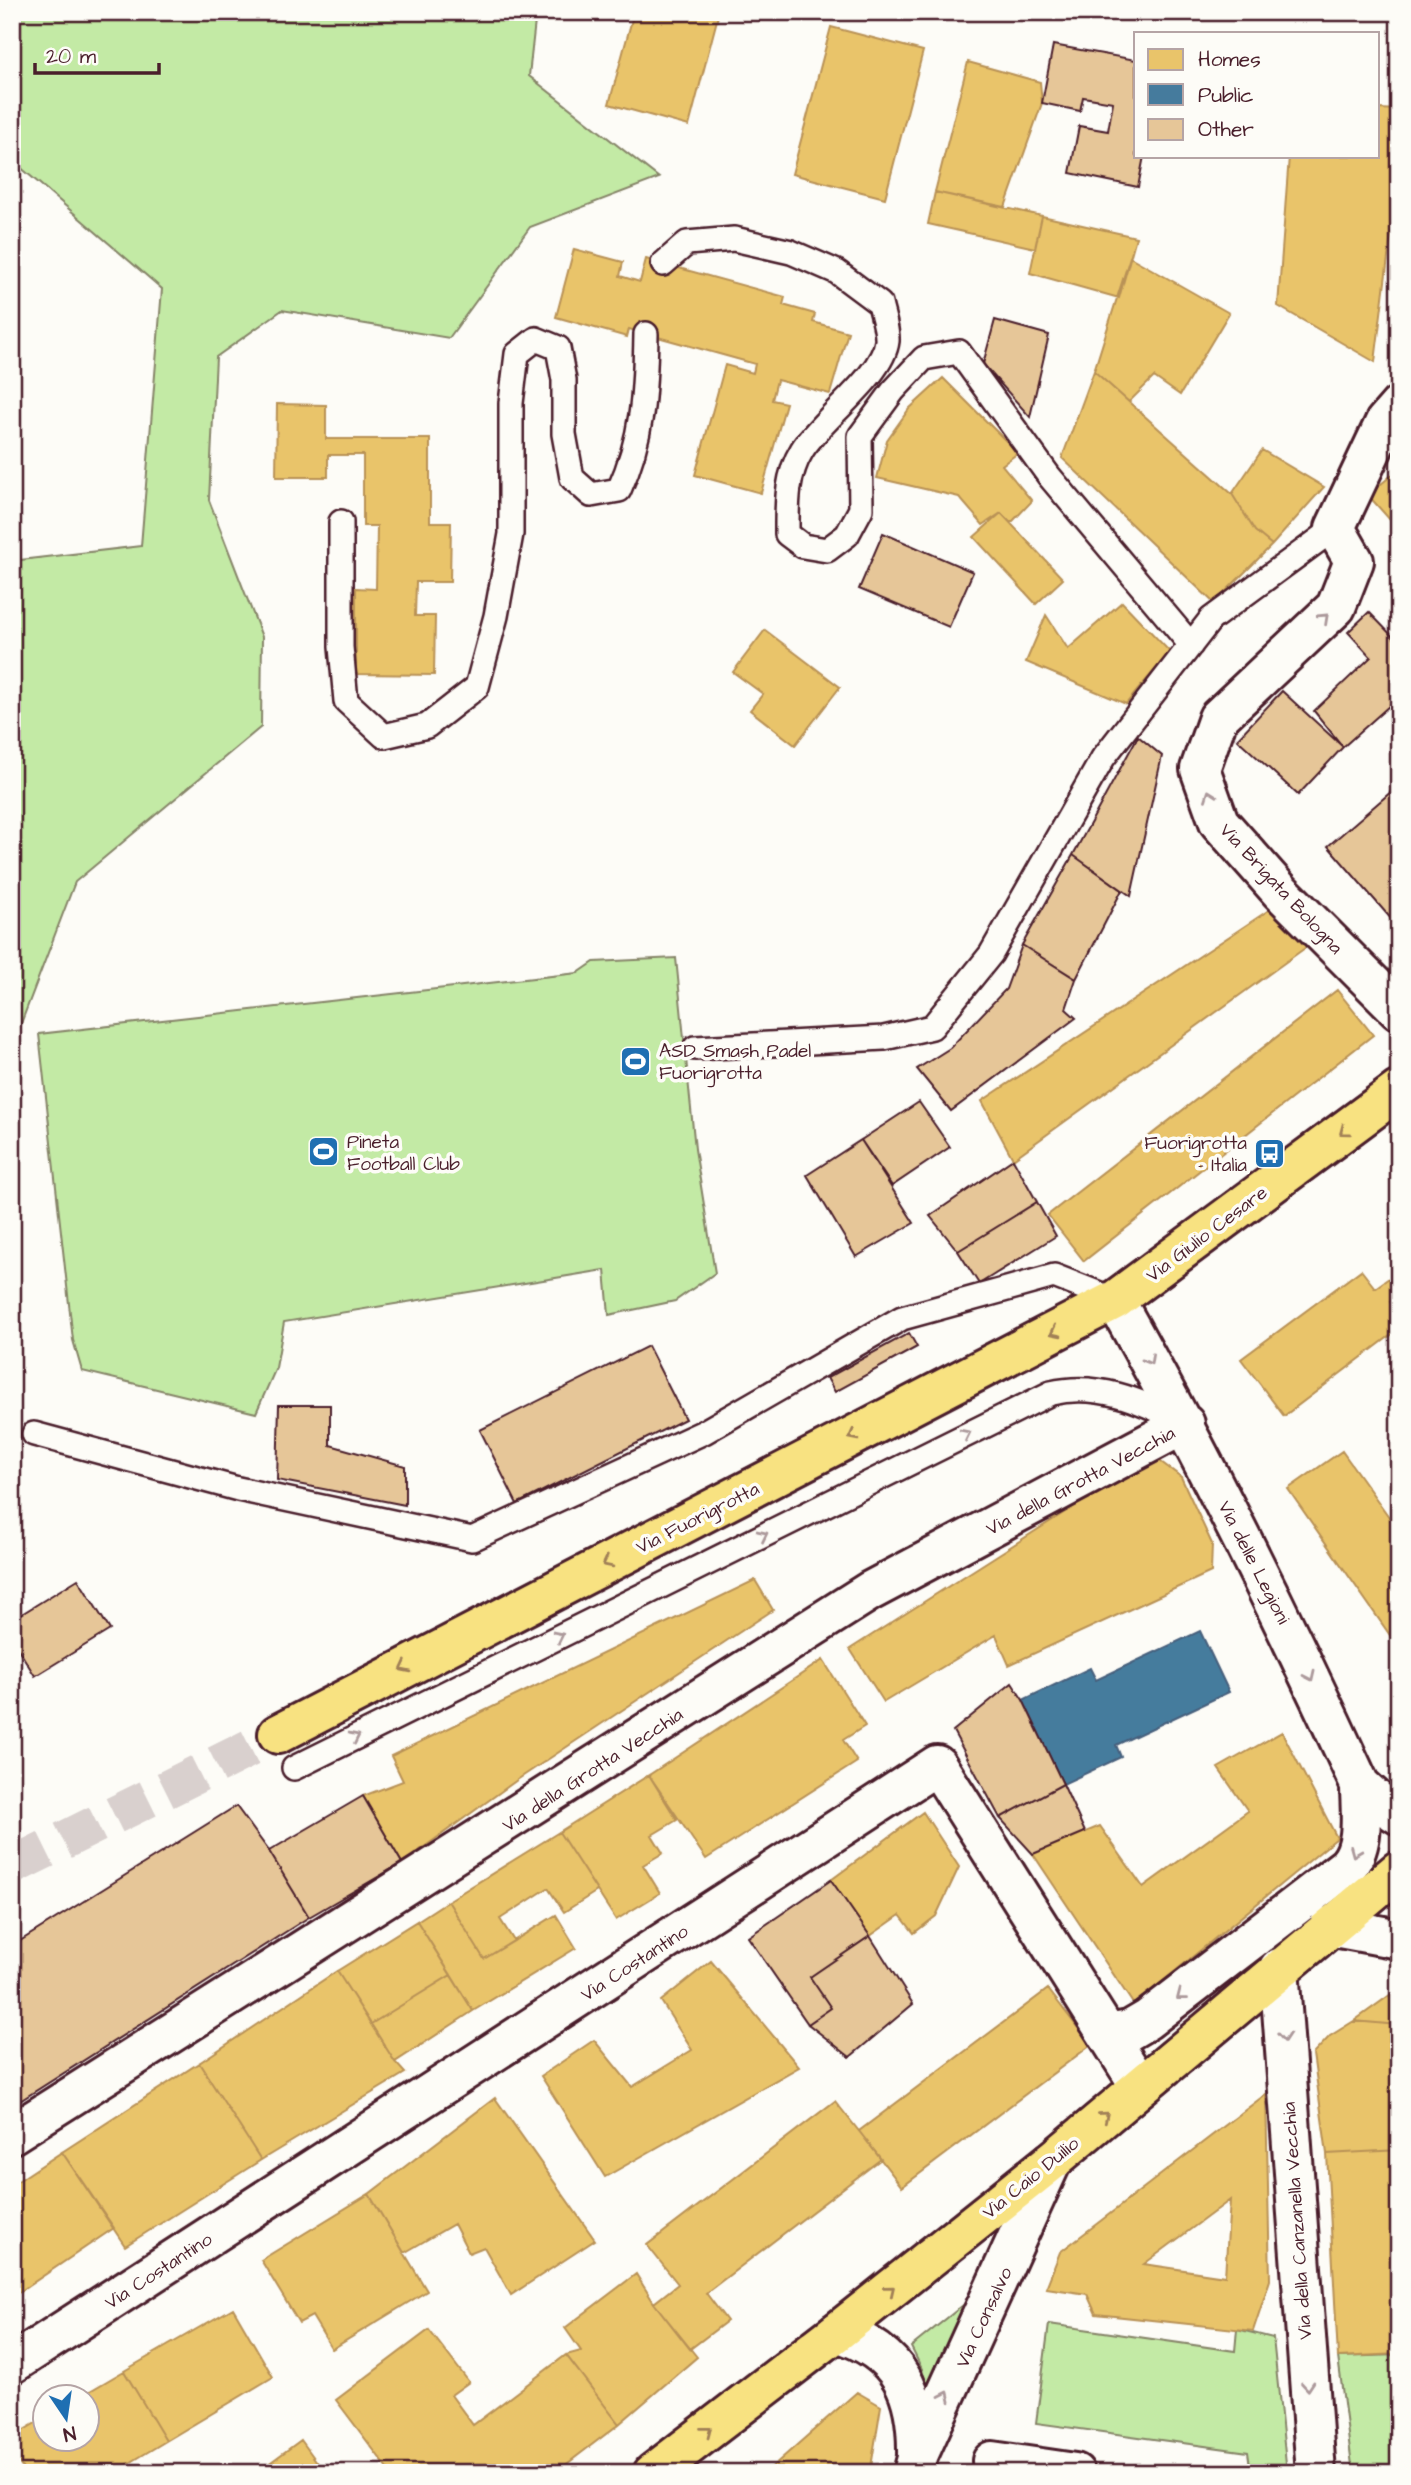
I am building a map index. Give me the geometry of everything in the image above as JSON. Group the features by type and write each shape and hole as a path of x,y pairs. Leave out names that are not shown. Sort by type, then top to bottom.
{"main road":[{"name":"Via Giulio Cesare","path":"1115,1300 1399,1090"},
{"name":"Via Fuorigrotta","path":"278,1734 1115,1300"},
{"name":"Via Caio Duilio","path":"653,2473 837,2332 1052,2161 1399,1870"}],"street":[{"path":"1335,528 1385,422 1399,406"},
{"name":"Via Brigata Bologna","path":"1335,528 1354,561 1336,607 1218,718 1200,769 1219,822 1280,891 1399,1010"},
{"name":"Via delle Legioni","path":"1115,1300 1185,1424 1281,1614 1360,1785 1380,1804 1399,1815"},
{"name":"Via della Grotta Vecchia","path":"12,2134 870,1591 1185,1424"},
{"name":"Via Costantino","path":"12,2364 937,1765 1140,2085"},
{"path":"1108,2034 1130,2030 1147,2020 1347,1866 1353,1860 1359,1843 1360,1785"},
{"path":"1329,1926 1399,1939"},
{"name":"Via della Canzanella Vecchia","path":"1279,1968 1316,2473"},
{"name":"Via Consalvo","path":"915,2466 1052,2161"},
{"path":"837,2332 880,2353 905,2380 915,2416 915,2466"},
{"path":"992,2461 1075,2473"}],"lane":[{"path":"663,264 687,243 734,239 792,252 836,272 880,304 887,341 869,378 838,408 801,451 786,491 787,534 803,546 827,550 847,536 861,509 860,436 893,391 924,358 959,352 1049,476 1191,645"},
{"path":"341,522 341,647 346,701 384,736 427,726 477,687 496,617 511,534 511,403 517,354 536,339 558,348 564,380 564,434 572,478 591,495 619,490 635,456 645,404 646,334"},
{"path":"695,1048 884,1038 932,1027 991,954 1103,758 1211,619 1335,528"},
{"path":"34,1433 238,1489 472,1539 704,1432 902,1318 1054,1276 1115,1300"},
{"path":"294,1768 1051,1393 1082,1388 1098,1391 1156,1409 1185,1424"}],"green space":[{"path":"12,12 536,12 529,76 659,178 530,227 449,338 282,310 216,357 209,500 262,637 261,727 75,882 12,1047 12,561 141,546 162,289 12,160"},
{"name":"Pineta Football Club","path":"676,958 695,1149 715,1273 675,1301 609,1315 605,1270 284,1322 276,1368 256,1413 82,1371 73,1340 39,1034 578,973 594,962"},
{"path":"972,2298 930,2403 922,2369 911,2347"},
{"path":"1049,2324 1235,2351 1237,2329 1273,2338 1287,2473 1251,2473 1248,2452 1036,2423"},
{"path":"1399,2355 1399,2473 1353,2473 1338,2357"}],"building: Homes":[{"path":"634,12 719,12 689,126 609,104"},
{"path":"831,27 923,51 885,198 792,174"},
{"path":"968,62 1040,82 1042,103 1005,207 935,192"},
{"path":"1380,109 1399,110 1399,169 1375,362 1278,306 1289,158 1380,158"},
{"path":"935,192 1042,216 1035,248 928,224"},
{"path":"1042,216 1136,237 1119,298 1030,273"},
{"path":"574,249 623,262 620,276 640,282 646,259 785,297 783,305 815,314 813,322 848,332 830,394 777,380 772,400 786,403 761,493 695,475 725,365 753,373 755,364 629,329 627,337 556,317"},
{"path":"1130,257 1229,313 1180,395 1154,377 1129,402 1094,371"},
{"path":"1094,371 1232,494 1255,531 1272,545 1214,603 1062,458"},
{"path":"943,378 1018,453 1002,465 1032,501 1011,523 1001,513 983,525 959,497 877,478 887,440 909,409"},
{"path":"277,404 326,405 326,439 430,439 430,522 451,522 450,582 416,582 415,616 435,616 434,675 356,674 356,588 376,589 377,526 363,526 363,455 328,455 328,477 276,477"},
{"path":"1262,450 1324,487 1272,545 1255,531 1232,494"},
{"path":"1399,469 1399,530 1368,495"},
{"path":"1001,513 1063,579 1036,604 974,537"},
{"path":"1122,602 1170,652 1126,704 1026,662 1046,615 1068,649"},
{"path":"765,630 840,687 795,745 750,710 763,694 733,672"},
{"path":"1272,908 1312,943 1013,1159 982,1101"},
{"path":"1337,990 1373,1035 1084,1261 1048,1215"},
{"path":"1361,1270 1375,1288 1399,1271 1399,1295 1390,1302 1399,1314 1399,1329 1284,1416 1241,1359"},
{"path":"1342,1451 1399,1531 1399,1648 1288,1489"},
{"path":"1153,1456 1181,1477 1212,1544 1211,1572 1009,1665 996,1635 884,1702 850,1649"},
{"path":"755,1580 773,1610 517,1780 402,1863 363,1796 403,1781 391,1756"},
{"path":"823,1660 865,1726 843,1740 857,1762 706,1859 649,1775"},
{"path":"1282,1732 1337,1838 1134,2005 1033,1854 1100,1826 1143,1887 1248,1811 1218,1768"},
{"path":"649,1775 677,1820 652,1835 663,1853 643,1865 660,1893 616,1920 559,1832"},
{"path":"923,1812 959,1867 936,1916 914,1933 900,1915 870,1936 831,1880"},
{"path":"559,1832 597,1891 564,1912 548,1888 500,1919 514,1941 484,1959 448,1901"},
{"path":"448,1901 484,1959 556,1915 576,1948 473,2011 417,1921"},
{"path":"417,1921 451,1975 371,2024 337,1971"},
{"path":"711,1961 799,2067 605,2177 541,2076 594,2040 632,2087 692,2050 661,2001"},
{"path":"337,1971 395,2062 405,2073 261,2160 199,2063"},
{"path":"451,1975 473,2011 395,2062 371,2024"},
{"path":"1048,1989 1091,2045 902,2187 859,2131"},
{"path":"1397,1990 1399,2025 1354,2021"},
{"path":"1354,2021 1398,2025 1399,2150 1327,2154 1313,2054 1330,2036"},
{"path":"199,2063 261,2160 125,2246 62,2152"},
{"path":"1266,2094 1270,2280 1253,2331 1096,2314 1087,2294 1046,2288 1060,2252","holes":["1230,2200 1225,2276 1144,2264"]},
{"path":"495,2098 595,2240 511,2295 484,2247 469,2253 454,2224 404,2253 369,2194"},
{"path":"835,2101 881,2159 706,2293 727,2321 690,2349 654,2303 678,2284 647,2245"},
{"path":"1399,2150 1399,2354 1338,2357 1327,2154"},
{"path":"62,2152 114,2228 12,2297 12,2185"},
{"path":"369,2194 427,2291 332,2349 312,2316 299,2323 261,2260"},
{"path":"636,2274 654,2303 697,2357 619,2424 566,2355 581,2351 565,2328"},
{"path":"233,2308 273,2377 166,2441 124,2371"},
{"path":"429,2330 469,2382 451,2395 473,2425 566,2355 619,2424 555,2473 391,2473 336,2400"},
{"path":"124,2371 166,2441 113,2473 25,2473 12,2451 12,2437 32,2425 32,2454 102,2454 102,2384"},
{"path":"857,2392 881,2406 870,2473 765,2473"},
{"path":"301,2440 325,2473 256,2473"}],"building: Public":[{"path":"1200,1631 1229,1692 1116,1745 1121,1757 1063,1784 1023,1700 1090,1668 1096,1680"}],"building: Other":[{"path":"1053,45 1134,60 1134,158 1144,158 1138,187 1070,173 1079,126 1108,131 1113,102 1083,97 1080,111 1042,103"},
{"path":"995,320 1049,335 1030,417 983,364"},
{"path":"883,533 973,572 949,627 859,589"},
{"path":"1369,612 1399,643 1399,697 1343,747 1314,711 1371,657 1348,632"},
{"path":"1282,691 1343,747 1298,795 1237,739"},
{"path":"1138,736 1162,756 1131,896 1073,855"},
{"path":"1399,785 1399,928 1328,846"},
{"path":"1073,855 1122,890 1076,979 1022,945"},
{"path":"1022,945 1076,979 1066,1009 1076,1018 951,1111 917,1069 950,1048 1006,989"},
{"path":"919,1102 950,1147 892,1186 861,1140"},
{"path":"861,1140 914,1223 856,1257 807,1175"},
{"path":"1013,1159 1037,1202 958,1251 930,1216"},
{"path":"1037,1202 1056,1236 979,1284 958,1251"},
{"path":"909,1333 917,1347 835,1392 827,1378"},
{"path":"648,1346 685,1419 517,1504 480,1430"},
{"path":"279,1405 330,1405 330,1445 405,1466 405,1505 277,1480"},
{"path":"78,1579 110,1630 35,1676 12,1639 12,1620"},
{"path":"1012,1683 1023,1700 1063,1784 1000,1818 953,1731"},
{"path":"1063,1784 1085,1832 1033,1854 1000,1818"},
{"path":"363,1796 402,1863 309,1917 269,1851"},
{"path":"236,1806 269,1851 309,1917 12,2106 12,1946"},
{"path":"831,1880 870,1936 810,1977 831,2008 808,2024 748,1937"},
{"path":"870,1936 913,2004 850,2057 808,2024 831,2008 810,1977"}],"tunnel":[{"path":"12,1866 278,1734"}],"place":[{"name":"ASD Smash Padel Fuorigrotta","path":"636,1061"},
{"name":"Pineta Football Club","path":"324,1152"},
{"name":"Fuorigrotta - Italia","path":"1270,1153"}]}
